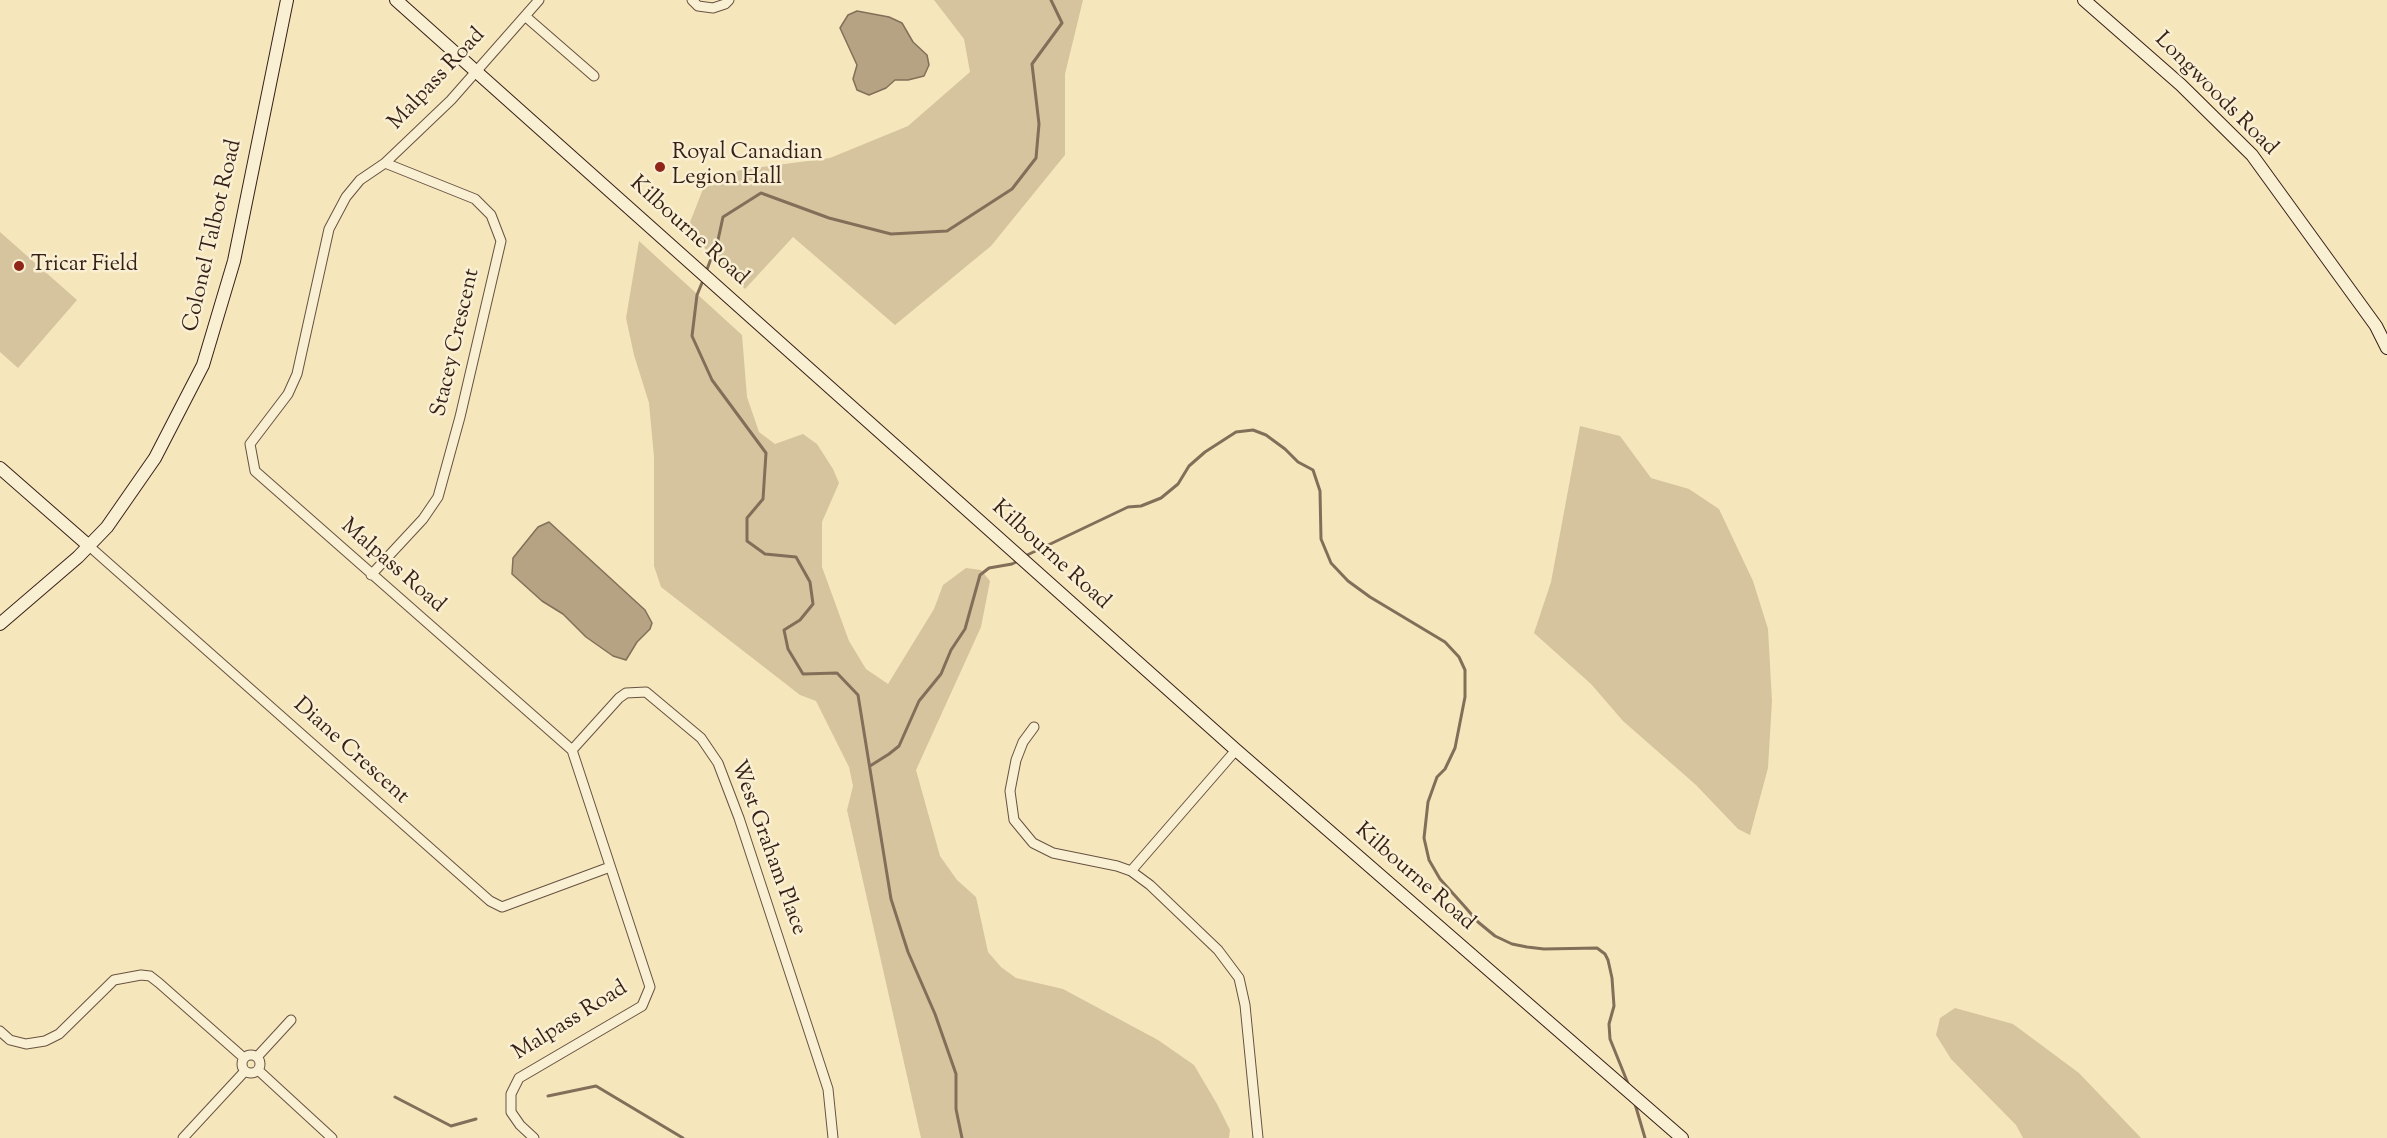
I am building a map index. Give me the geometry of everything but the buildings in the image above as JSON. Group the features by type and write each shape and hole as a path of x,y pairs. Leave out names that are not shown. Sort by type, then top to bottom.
{"street":[{"name":"Colonel Talbot Road","path":"0,624 89,546 107,527 155,458 203,365 234,261 287,0"},
{"name":"Kilbourne Road","path":"396,0 1236,750 1682,1138"},
{"name":"Malpass Road","path":"534,1138 520,1125 511,1112 511,1094 519,1077 642,1006 650,987 572,750 255,471 250,444 288,394 297,374 329,229 346,197 360,180 385,163 451,100 475,69 539,0"},
{"path":"692,0 698,6 713,8 729,0"},
{"name":"Longwoods Road","path":"2084,0 2181,85 2252,155 2376,326 2387,348"},
{"path":"525,16 594,76"},
{"name":"Stacey Crescent","path":"371,575 423,519 438,497 460,417 501,241 491,215 475,199 385,163"},
{"path":"0,468 89,546"},
{"name":"Diane Crescent","path":"89,546 490,901 502,906 610,867"},
{"name":"West Graham Place","path":"572,750 618,698 626,693 646,692 701,738 718,763 739,818 828,1089 833,1138"},
{"path":"1034,727 1023,742 1016,760 1010,791 1014,820 1033,843 1053,853 1118,866 1131,871 1150,885 1218,950 1239,978 1245,1005 1258,1138"},
{"path":"1131,871 1236,750"},
{"path":"0,1031 10,1040 26,1044 45,1041 59,1034 114,980 141,975 150,976 159,983 244,1058"},
{"path":"257,1057 291,1020"},
{"path":"250,1054 257,1057 260,1063 258,1070 251,1073 245,1071 242,1064 244,1058 250,1054"},
{"path":"258,1070 332,1138"},
{"path":"183,1138 245,1071"}],"shaded area":[{"path":"934,0 1083,0 1065,74 1065,155 991,246 895,325 793,237 745,289 713,254 685,235 703,189 740,170 830,158 908,126 970,72 964,39"},
{"path":"857,11 889,17 902,23 913,42 927,55 929,65 924,76 895,80 886,88 869,95 857,90 853,79 857,65 840,28 848,15"},
{"name":"Tricar Field","path":"0,232 77,300 18,368 0,352"},
{"path":"639,241 742,335 747,397 759,432 775,444 803,434 817,444 833,469 839,483 822,522 822,567 849,641 866,669 888,684 934,609 943,585 966,568 981,570 990,581 981,627 916,770 940,856 957,880 976,897 988,952 1001,967 1016,978 1063,989 1158,1040 1194,1065 1230,1130 1229,1138 921,1138 847,810 853,786 849,767 816,701 800,695 661,587 654,566 654,457 649,403 634,355 626,318"},
{"path":"1580,426 1620,436 1651,478 1689,489 1719,509 1753,581 1768,629 1772,701 1768,768 1750,835 1738,829 1696,785 1623,721 1591,684 1534,633 1551,582"},
{"path":"549,522 645,610 652,623 650,629 637,642 626,660 613,656 586,637 563,614 542,601 512,574 513,558 538,527"},
{"path":"1955,1008 2013,1024 2079,1073 2141,1138 2023,1138 2016,1125 1951,1059 1936,1035 1940,1018"}],"waterway":[{"path":"706,272 718,240 723,217 761,193 829,218 891,234 947,231 1012,189 1036,158 1039,124 1032,64 1062,23 1051,0"},
{"path":"704,278 697,295 692,336 712,380 766,453 763,499 747,518 747,541 765,554 796,557 810,582 813,604 800,620 784,630 788,649 803,674 837,673 858,695 891,899 908,952 935,1014 956,1074 956,1109 962,1138"},
{"path":"1023,557 1128,507 1141,506 1161,498 1178,484 1189,466 1205,452 1236,432 1253,430 1266,435 1298,462 1313,470 1320,491 1321,539 1331,563 1348,581 1370,597 1445,642 1459,657 1465,670 1465,697 1455,748 1445,769 1437,777 1428,802 1424,838 1429,860 1440,879 1478,922 1495,936 1512,944 1527,947 1597,948 1605,954 1612,978 1614,1006 1609,1024 1610,1039 1629,1086"},
{"path":"870,766 899,746 919,701 941,674 951,650 965,629 980,575 989,568 1018,561"},
{"path":"548,1096 596,1086 683,1138"},
{"path":"395,1097 451,1126 476,1119"},
{"path":"1635,1104 1645,1138"}],"place":[{"name":"Royal Canadian Legion Hall","path":"660,167"},
{"name":"Tricar Field","path":"19,266"}]}
